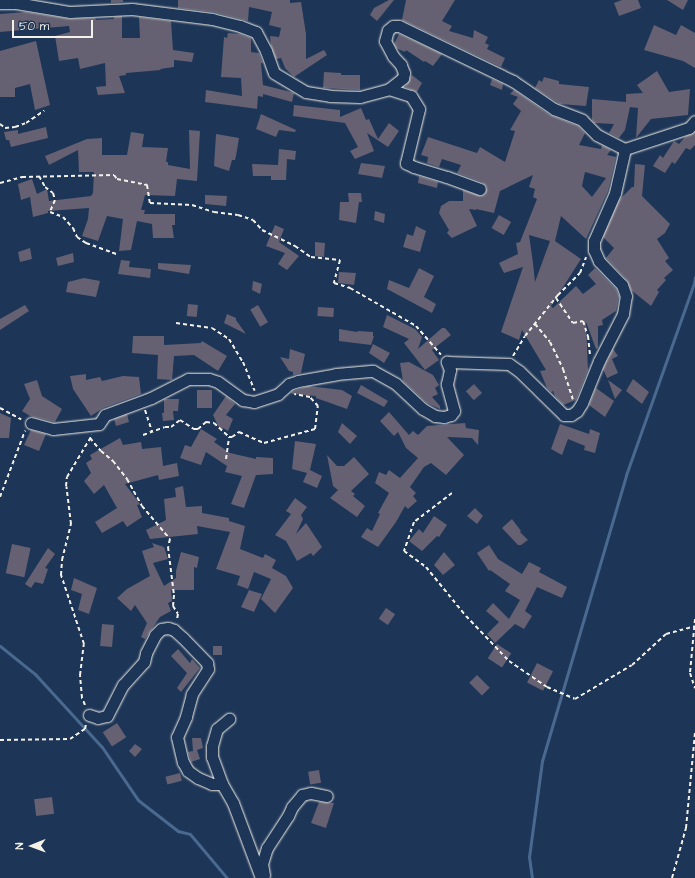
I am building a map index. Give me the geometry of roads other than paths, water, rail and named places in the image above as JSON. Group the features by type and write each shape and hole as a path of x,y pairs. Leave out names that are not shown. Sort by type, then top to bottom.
{"street":[{"path":"0,3 19,2 70,12 132,9 212,19 256,32 266,51 274,73 306,92 330,96 360,97 389,89 403,78 404,73 401,66 393,56 385,41 388,30 393,26 398,26 513,81 554,109 582,120 597,135 625,150 689,128 695,121"},
{"path":"389,89 411,96 419,109 406,163 480,189"},
{"path":"31,423 53,429 99,424 105,415 141,402 188,379 200,378 218,382 243,400 254,402 278,394 289,384 298,381 336,374 373,371 396,384 423,409 435,416 444,417 451,415 454,411 447,384 450,370 447,362 509,364 525,377 564,415 571,415 577,411 580,406 599,361 623,314 626,296 622,285 599,260 594,250 594,242 615,193 625,150"},
{"path":"89,715 98,718 107,716 123,685 144,662 146,653 155,635 161,629 168,628 174,630 207,663 208,669 192,694 186,717 177,737 183,762 188,771 198,778 212,784 222,784"},
{"path":"229,719 217,729 212,746 212,757 222,784 234,803 261,878"},
{"path":"265,878 262,864 267,848 288,816 292,807 302,795 311,793 327,796"}],"waterway":[{"path":"532,878 529,857 542,761 626,475 695,277"},
{"path":"0,646 35,674 102,747 138,800 178,831 190,834 227,878"}]}
